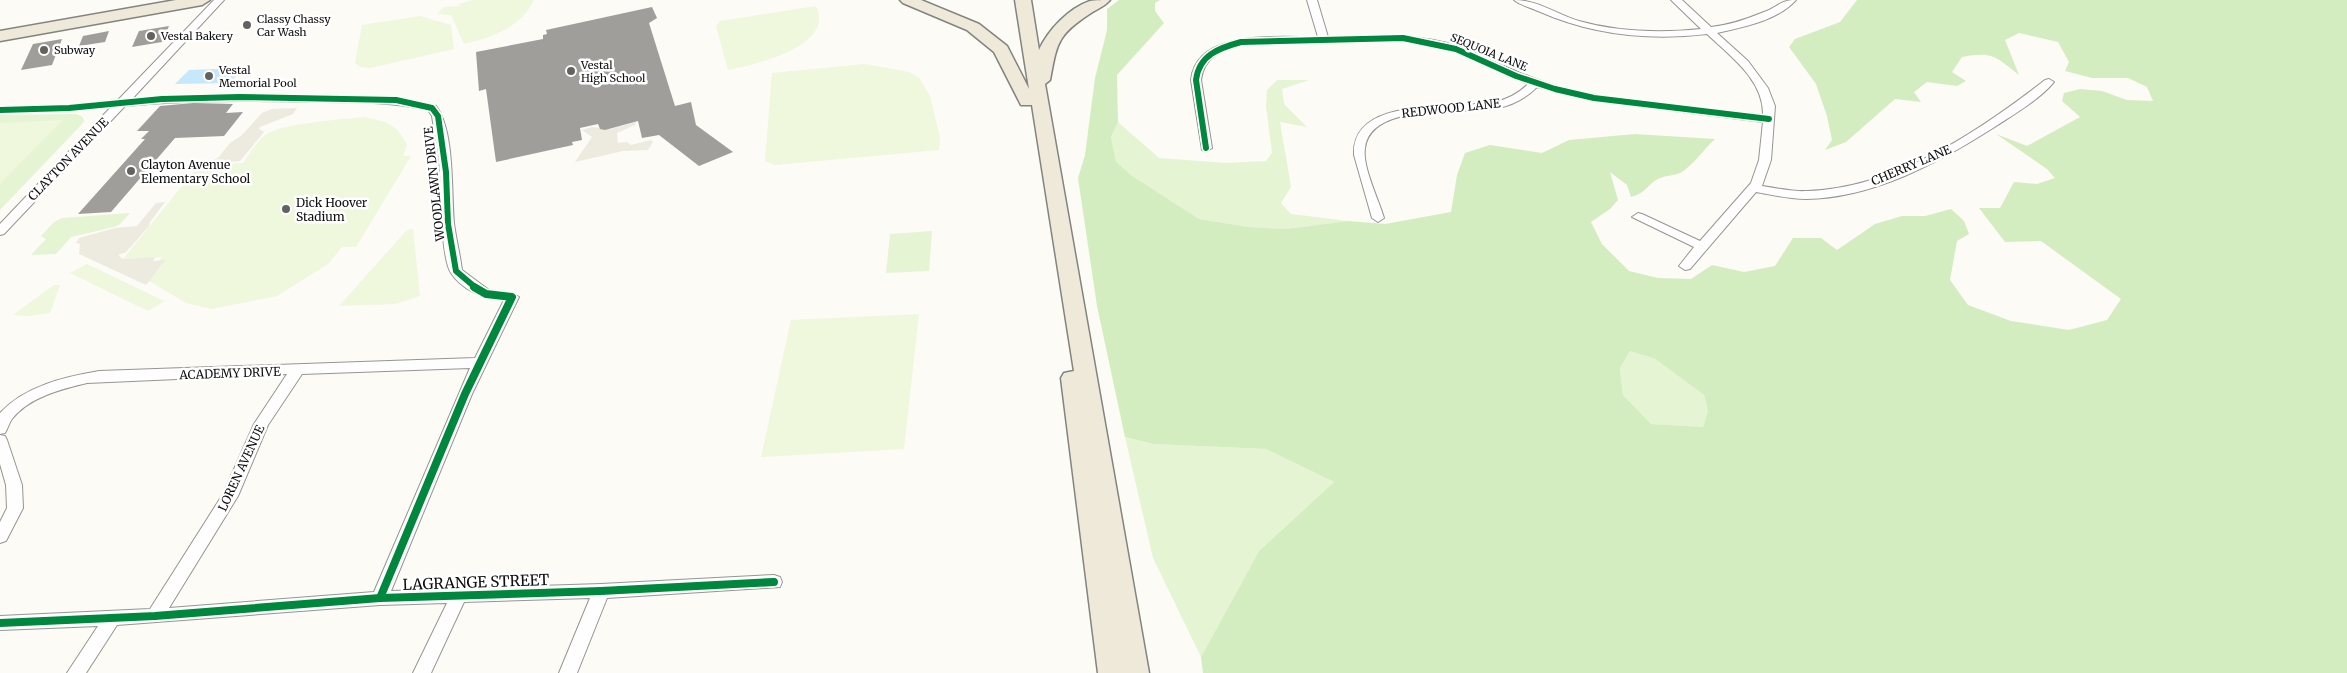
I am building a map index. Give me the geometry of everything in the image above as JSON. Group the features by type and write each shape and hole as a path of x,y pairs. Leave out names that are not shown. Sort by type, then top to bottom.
{"main road":[{"path":"0,28 160,0"},
{"path":"0,36 202,0"},
{"path":"908,0 973,27 1001,49 1033,99"},
{"path":"1011,0 1033,99 1135,673"},
{"path":"1023,0 1033,99 1094,528 1112,673"},
{"path":"1033,99 1046,52 1053,39 1066,24 1102,0"}],"street":[{"name":"CLAYTON AVENUE","path":"0,231 219,0"},
{"path":"1312,0 1324,39"},
{"path":"1519,0 1565,19 1633,34 1668,34 1709,30 1734,25 1768,14 1791,0"},
{"path":"1676,0 1744,63 1756,79 1768,106 1770,119 1765,160 1754,188 1685,266"},
{"name":"SEQUOIA LANE","path":"1206,148 1196,80 1197,70 1204,58 1222,47 1241,42 1390,37 1418,40 1456,49 1536,83 1594,98 1770,119"},
{"name":"CHERRY LANE","path":"1754,188 1779,192 1815,194 1854,188 1881,179 1924,162 1960,144 2030,98 2049,82"},
{"name":"REDWOOD LANE","path":"1378,218 1359,148 1362,137 1373,125 1383,118 1403,113 1494,106 1517,98 1536,83"},
{"name":"WOODLAWN DRIVE","path":"0,110 69,108 122,103 239,97 365,98 396,100 432,108 438,116 446,172 448,224 456,271 474,287 486,294 512,297 480,363 380,598"},
{"path":"1638,217 1702,246"},
{"name":"ACADEMY DRIVE","path":"0,429 1,424 11,411 28,398 50,387 72,380 99,376 297,371 480,363"},
{"name":"LOREN AVENUE","path":"155,616 230,496 261,424 297,371"},
{"path":"0,440 14,486 15,508 0,537"},
{"name":"LAGRANGE STREET","path":"0,623 155,616 380,598 601,591 774,582"},
{"path":"568,673 575,651 601,591"},
{"path":"422,673 458,596"},
{"path":"76,673 112,618"}],"green space":[{"path":"474,0 533,1 521,18 504,30 464,44 451,15 437,14 444,7 460,6 459,4"},
{"path":"1119,0 1160,0 1155,3 1155,11 1164,23 1117,75 1118,122 1111,137 1116,162 1131,175 1199,219 1249,227 1286,229 1348,221 1385,224 1451,212 1457,175 1465,153 1490,145 1542,153 1569,140 1635,134 1715,139 1682,172 1659,178 1642,192 1631,197 1627,185 1610,172 1618,200 1610,209 1591,222 1602,244 1629,271 1658,278 1691,279 1712,265 1744,272 1775,266 1793,238 1821,238 1837,250 1875,224 1902,216 1925,216 1951,209 1964,221 1969,234 1957,241 1950,280 1968,305 2011,321 2069,330 2107,320 2121,299 2041,241 2005,242 1979,208 2000,208 2014,182 2037,184 2055,178 2047,169 1996,134 2027,146 2080,117 2062,101 2064,93 2080,89 2102,91 2127,100 2153,101 2147,87 2128,78 2092,78 2065,71 2069,62 2058,42 2019,33 2005,40 2019,75 1999,60 1988,55 1962,57 1952,72 1966,81 1957,86 1927,82 1914,92 1921,102 1895,99 1846,142 1825,150 1832,140 1827,116 1816,84 1789,47 1795,39 1840,22 1857,0 2347,0 2347,673 1203,673 1201,657 1259,551 1334,482 1266,449 1153,444 1125,437 1097,306 1078,178 1085,155 1095,78 1107,30 1107,9","holes":["1630,351 1655,359 1704,395 1708,411 1703,427 1651,424 1623,395 1620,368"]},
{"path":"816,6 819,20 814,33 804,43 789,52 755,64 728,70 716,26 720,21"},
{"path":"420,16 451,25 454,49 370,68 361,67 355,63 362,25"},
{"path":"865,64 909,72 919,78 930,96 940,138 939,150 775,165 765,161 772,73"},
{"path":"1277,80 1309,80 1282,89 1284,104 1307,127 1280,122 1291,187 1281,203 1291,214 1348,221 1286,229 1249,227 1199,219 1131,175 1116,163 1111,137 1118,122 1159,158 1227,163 1266,161 1272,153 1266,106 1267,90"},
{"path":"76,114 83,117 84,122 0,210 0,115"},
{"path":"364,117 385,122 394,127 407,144 403,156 411,156 356,247 342,247 328,264 277,296 211,309 186,303 151,282 143,281 162,257 123,259 199,165 243,163 262,138 272,131 312,123"},
{"path":"63,120 0,184 0,123"},
{"path":"130,213 120,224 114,227 71,237 56,254 31,255 46,239 41,236 54,222 62,218"},
{"path":"413,229 420,296 395,304 339,306 407,230"},
{"path":"932,231 929,271 886,273 890,234"},
{"path":"87,264 165,301 148,311 70,273"},
{"path":"54,285 60,285 50,313 29,316 13,315"},
{"path":"919,314 904,449 761,457 791,320"},
{"path":"1630,351 1655,359 1704,395 1708,411 1703,427 1651,424 1623,395 1620,368"},
{"path":"1125,437 1153,444 1266,449 1334,482 1259,551 1201,657 1153,558"}],"shaded area":[{"path":"297,108 293,114 260,127 259,129 264,132 240,161 199,165 218,158 230,143 241,136 262,113 272,109"},
{"path":"636,122 635,125 617,133 618,143 627,142 631,145 651,140 653,142 648,150 623,151 575,162 592,137 582,130 592,127 611,129"},
{"path":"165,202 149,226 126,252 118,255 123,259 155,257 153,261 165,260 146,285 79,254 80,244 76,243 79,238 115,228 137,226 156,203"}],"water":[{"name":"Vestal Memorial Pool","path":"243,68 230,83 175,84 189,70"}],"building":[{"name":"Vestal High School","path":"652,7 657,18 649,23 675,106 691,102 696,125 733,152 699,166 659,135 642,138 638,121 605,130 600,129 598,124 580,128 582,140 572,142 573,145 496,162 486,89 479,91 476,52 543,39 543,35 547,34 546,30"},
{"name":"Vestal Bakery","path":"169,26 162,42 132,47 139,31"},
{"path":"109,31 105,42 79,46 83,36"},
{"name":"Subway","path":"62,39 52,65 21,70 33,44"},
{"name":"Clayton Avenue Elementary School","path":"193,103 233,104 226,113 243,112 224,136 175,138 111,212 78,214 145,139 141,139 149,131 137,131 160,106"}],"cycle path":[{"path":"1206,148 1196,80 1197,70 1204,58 1222,47 1241,42 1403,38 1456,49 1516,76 1555,89 1594,98 1769,119"},
{"path":"0,110 69,108 162,99 239,97 396,100 432,108 438,116 446,172 448,224 456,271 474,287 486,294 512,297 465,394 380,598"},
{"path":"0,623 155,616 380,598 601,591 774,582"}],"place":[{"name":"Classy Chassy Car Wash","path":"247,25"},
{"name":"Vestal Bakery","path":"151,36"},
{"name":"Subway","path":"44,50"},
{"name":"Vestal High School","path":"571,71"},
{"name":"Vestal Memorial Pool","path":"209,76"},
{"name":"Clayton Avenue Elementary School","path":"131,171"},
{"name":"Dick Hoover Stadium","path":"286,209"}]}
